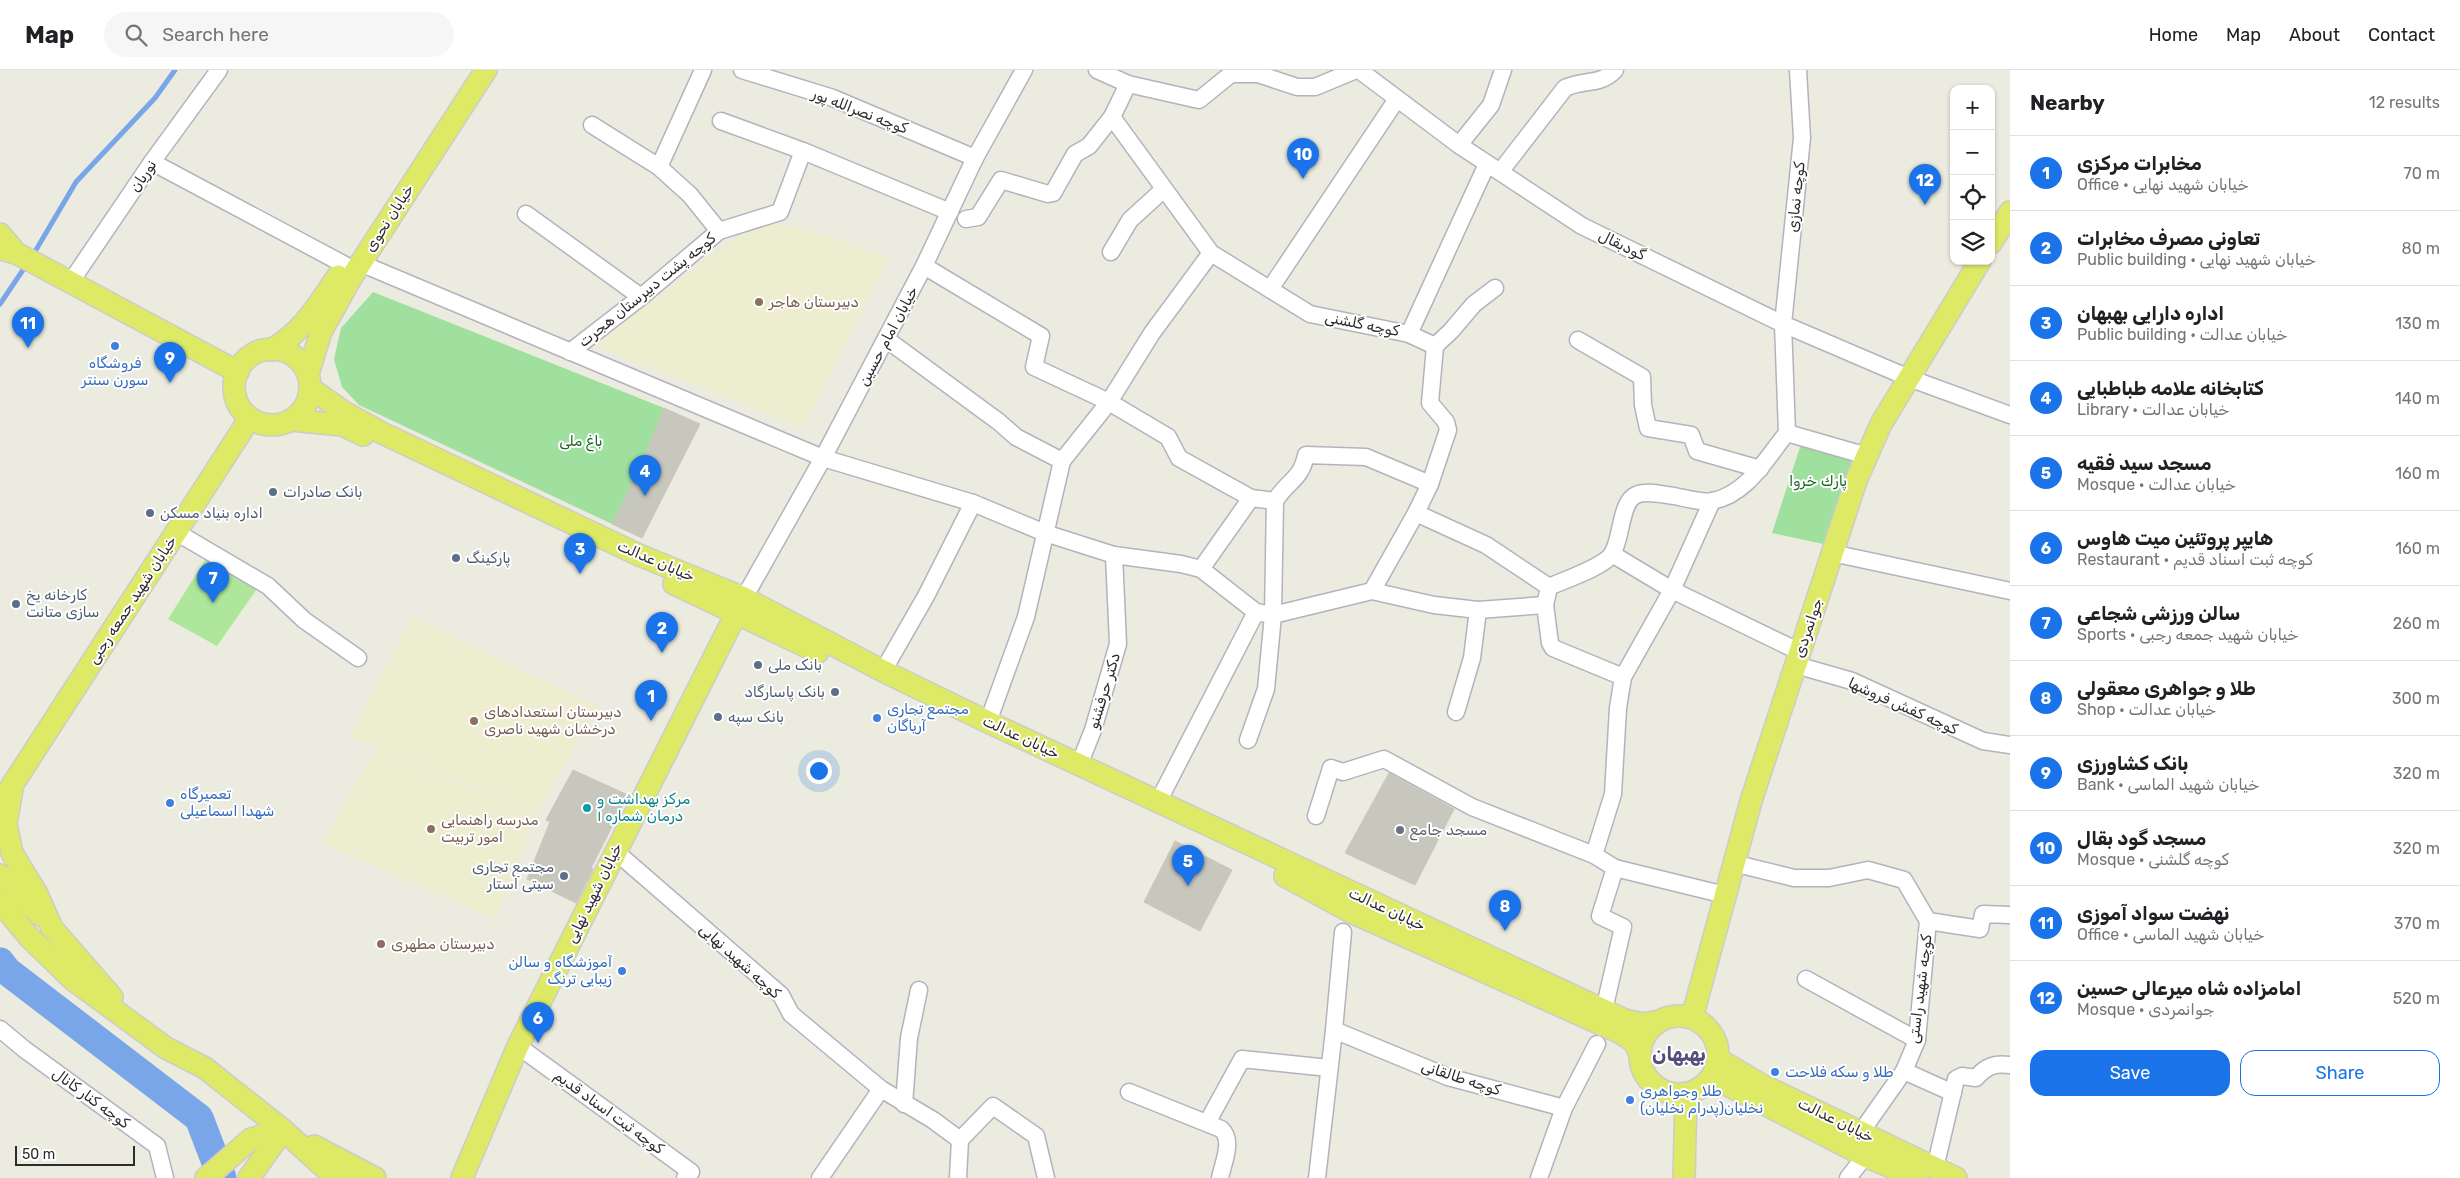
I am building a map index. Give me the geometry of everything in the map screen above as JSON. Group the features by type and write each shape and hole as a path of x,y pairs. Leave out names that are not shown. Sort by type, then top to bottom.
{"main road":[{"name":"خیابان نحوی","path":"309,381 321,332 352,264 470,70"},
{"name":"خیابان نحوی","path":"271,350 290,340 352,264 486,70"},
{"path":"1995,236 2010,212"},
{"path":"0,234 8,251 238,372"},
{"name":"جوانمردی","path":"1692,1018 1733,863 1843,516 1881,424 1978,265"},
{"path":"271,350 289,354 304,366 309,381 305,406 291,420 270,425 250,418 241,409 236,398 234,385 238,372 251,356 271,350"},
{"name":"خیابان عدالت","path":"309,381 344,412 380,432 639,555 1263,864 1351,912 1621,1033 1633,1041 1639,1051"},
{"name":"خیابان شهید جمعه رجبی","path":"0,804 13,781 250,418"},
{"name":"خیابان عدالت","path":"291,420 342,425 884,671 1079,765 1625,1020 1642,1024 1659,1021"},
{"name":"خیابان شهید نهایی","path":"462,1178 518,1046 740,606"},
{"path":"13,781 6,824 12,853 37,894 52,928"},
{"path":"0,875 52,928 133,1022"},
{"path":"0,902 29,937 72,979 166,1048 205,1068 283,1130 326,1168 342,1178"},
{"path":"1670,1016 1692,1018 1704,1024 1713,1034 1718,1046 1715,1068 1696,1091 1686,1094 1674,1094 1652,1084 1644,1075 1640,1064 1639,1051 1642,1039 1650,1028 1659,1021 1670,1016"},
{"name":"خیابان عدالت","path":"1715,1068 1760,1084 1861,1132 1926,1173"},
{"name":"خیابان عدالت","path":"1715,1068 1865,1156 1926,1173 1956,1178"},
{"path":"1684,1178 1686,1094"},
{"path":"251,1176 283,1130"},
{"path":"206,1178 235,1151 251,1140 283,1130 375,1178"}],"street":[{"name":"نوریان","path":"70,283 152,162 219,70"},
{"path":"659,167 703,70"},
{"name":"کوچه نصرالله پور","path":"742,70 833,98 976,158"},
{"name":"خیابان امام حسین","path":"740,606 823,458 924,266 976,158 1024,70"},
{"path":"1098,70 1128,84 1199,100 1231,74 1258,74 1297,87 1315,87 1357,70"},
{"name":"گودبقال","path":"1357,70 1459,145 1582,226 1783,324 1909,378 2010,415"},
{"path":"1459,145 1491,105 1503,70"},
{"path":"1409,334 1494,168 1565,88 1572,84 1601,81 1615,70"},
{"name":"کوچه نمازی","path":"1787,433 1783,324 1802,138 1798,70"},
{"path":"966,219 978,217 1001,180 1048,194 1053,193 1075,154 1089,146 1112,117 1128,84"},
{"path":"1270,289 1397,99"},
{"name":"کوچه گلشنی","path":"1112,117 1211,253 1310,314 1409,334 1435,346"},
{"path":"721,121 950,212"},
{"path":"592,124 659,167 690,195 719,232"},
{"name":"کوچه پشت دبیرستان هجرت","path":"570,352 641,297 719,232 780,212 803,152"},
{"path":"152,162 352,264 570,352 823,458 973,503 1045,533 1114,555 1181,564 1201,570 1256,612 1273,615 1372,591 1434,605 1478,610 1545,605"},
{"path":"1112,252 1130,220 1164,189"},
{"path":"526,214 641,297"},
{"path":"988,722 1026,617 1062,461 1109,402 1152,333 1211,253"},
{"path":"924,266 1041,336 1034,367 1109,402 1168,437 1179,458 1251,498 1275,500"},
{"path":"1372,591 1416,513 1430,484 1448,430 1446,422 1430,403 1435,346 1451,331 1474,304 1495,288"},
{"path":"886,339 999,422 1016,437 1062,461"},
{"path":"1578,340 1642,377 1643,405 1648,428 1691,435 1697,451 1760,469"},
{"path":"1548,587 1574,574 1597,567 1612,554 1629,500 1637,494 1648,493 1712,501 1731,494 1760,469 1787,433 1867,456"},
{"path":"1248,740 1266,689 1273,615 1275,500 1287,484 1302,472 1306,455 1366,458 1430,484"},
{"path":"1201,570 1251,498"},
{"path":"1594,855 1613,794 1618,708 1623,677 1672,590 1712,501"},
{"path":"884,671 926,596 973,503"},
{"path":"1416,513 1486,545 1548,587"},
{"path":"176,532 268,586 304,620 358,658"},
{"path":"1832,553 2010,591"},
{"name":"کوچه کفش فروشها","path":"1612,554 1672,590 1798,658 1983,741 2010,745"},
{"name":"دکتر حرفشنو","path":"1079,765 1093,730 1118,644 1114,555"},
{"path":"1548,587 1545,605 1550,643 1553,648 1623,677"},
{"path":"1456,712 1472,658 1478,610"},
{"path":"1158,802 1256,612"},
{"path":"1316,816 1331,768 1343,772 1384,759 1472,807 1594,855 1615,868 1725,895"},
{"name":"کوچه شهید نهایی","path":"615,851 781,994 791,1014 881,1089 933,1120 960,1140"},
{"path":"1733,863 1794,878 1829,878 1868,870 1904,880 1928,921 1980,929 1983,914 2010,915"},
{"path":"1604,1010 1623,927 1600,916 1615,868"},
{"name":"کوچه شهید راستی","path":"1861,1132 1904,1071 1917,1040 1928,921"},
{"path":"1317,1178 1343,932"},
{"path":"1806,978 1917,1040"},
{"path":"904,1104 910,1038 919,990"},
{"name":"کوچه کنار کانال","path":"0,1029 24,1049 157,1146 165,1178"},
{"name":"کوچه طالقانی","path":"1334,1030 1448,1077 1564,1108"},
{"path":"1539,1178 1564,1108 1596,1044"},
{"name":"کوچه ثبت اسناد قدیم","path":"518,1046 692,1172 685,1178"},
{"path":"1206,1123 1242,1059 1329,1068"},
{"path":"1926,1173 1959,1076 1976,1078 1987,1067 1996,1064 2010,1065"},
{"path":"1904,1071 1953,1093"},
{"path":"820,1178 881,1089"},
{"path":"1129,1092 1206,1123 1227,1134 1228,1140 1220,1178"},
{"path":"958,1178 960,1140 992,1106 1036,1136 1046,1178"},
{"path":"1848,1178 1865,1156"}],"shaded area":[{"name":"دبیرستان هاجر","path":"758,220 812,231 889,258 803,427 594,346"},
{"name":"دبیرستان استعدادهای درخشان شهید ناصری","path":"412,617 597,706 538,813 350,737"},
{"name":"مدرسه راهنمایی امور تربیت","path":"376,749 537,815 495,919 322,843"}],"green space":[{"name":"باغ ملی","path":"373,292 664,408 640,467 612,524 359,405 342,387 334,359 341,328"},
{"name":"پارك خروا","path":"1801,444 1857,460 1823,544 1772,533"},
{"path":"209,554 259,586 217,646 168,619"}],"building":[{"path":"664,408 700,424 642,538 612,524 640,467"},
{"path":"573,770 628,795 591,868 593,869 576,903 527,879 550,822 546,820"},
{"name":"مسجد جامع","path":"1389,773 1454,809 1415,885 1345,853"},
{"path":"1175,841 1232,870 1200,931 1144,902"}],"waterway":[{"path":"33,255 76,182 155,98 175,70"},
{"path":"0,304 27,264"},
{"path":"0,962 7,971 199,1118 222,1178"}],"place":[{"name":"مسجد گود بقال","path":"1303,179"},
{"name":"امامزاده شاه میرعالی حسین","path":"1925,205"},
{"name":"دبیرستان هاجر","path":"759,302"},
{"name":"فروشگاه سورن سنتر","path":"115,346"},
{"name":"نهضت سواد آموزی","path":"28,348"},
{"name":"بانک کشاورزی","path":"170,383"},
{"name":"بانک صادرات","path":"273,492"},
{"name":"کتابخانه علامه طباطبایی","path":"645,496"},
{"name":"اداره بنیاد مسکن","path":"150,513"},
{"name":"پارکینگ","path":"456,558"},
{"name":"اداره دارایی بهبهان","path":"580,574"},
{"name":"سالن ورزشی شجاعی","path":"213,603"},
{"name":"کارخانه یخ سازی متانت","path":"16,604"},
{"name":"تعاونی مصرف مخابرات","path":"662,653"},
{"name":"بانک ملی","path":"758,665"},
{"name":"بانک پاسارگاد","path":"835,692"},
{"name":"بانک سپه","path":"718,717"},
{"name":"مجتمع تجاری آریاگان","path":"877,718"},
{"name":"دبیرستان استعدادهای درخشان شهید ناصری","path":"474,721"},
{"name":"مخابرات مرکزی","path":"651,721"},
{"name":"تعمیرگاه شهدا اسماعیلی","path":"170,803"},
{"name":"مرکز بهداشت و درمان شماره ۱","path":"587,808"},
{"name":"مدرسه راهنمایی امور تربیت","path":"431,829"},
{"name":"مسجد جامع","path":"1400,830"},
{"name":"مجتمع تجاری سیتی استار","path":"564,876"},
{"name":"مسجد سید فقیه","path":"1188,886"},
{"name":"طلا و جواهری معقولی","path":"1505,931"},
{"name":"دبیرستان مطهری","path":"381,944"},
{"name":"آموزشگاه و سالن زیبایی ترنگ","path":"622,971"},
{"name":"هایپر پروتئین میت هاوس","path":"538,1043"},
{"name":"طلا و سکه فلاحت","path":"1775,1072"},
{"name":"طلا وجواهری نخلیان(پدرام نخلیان)","path":"1630,1100"}],"district":[{"name":"بهبهان","path":"1679,1054"}]}
